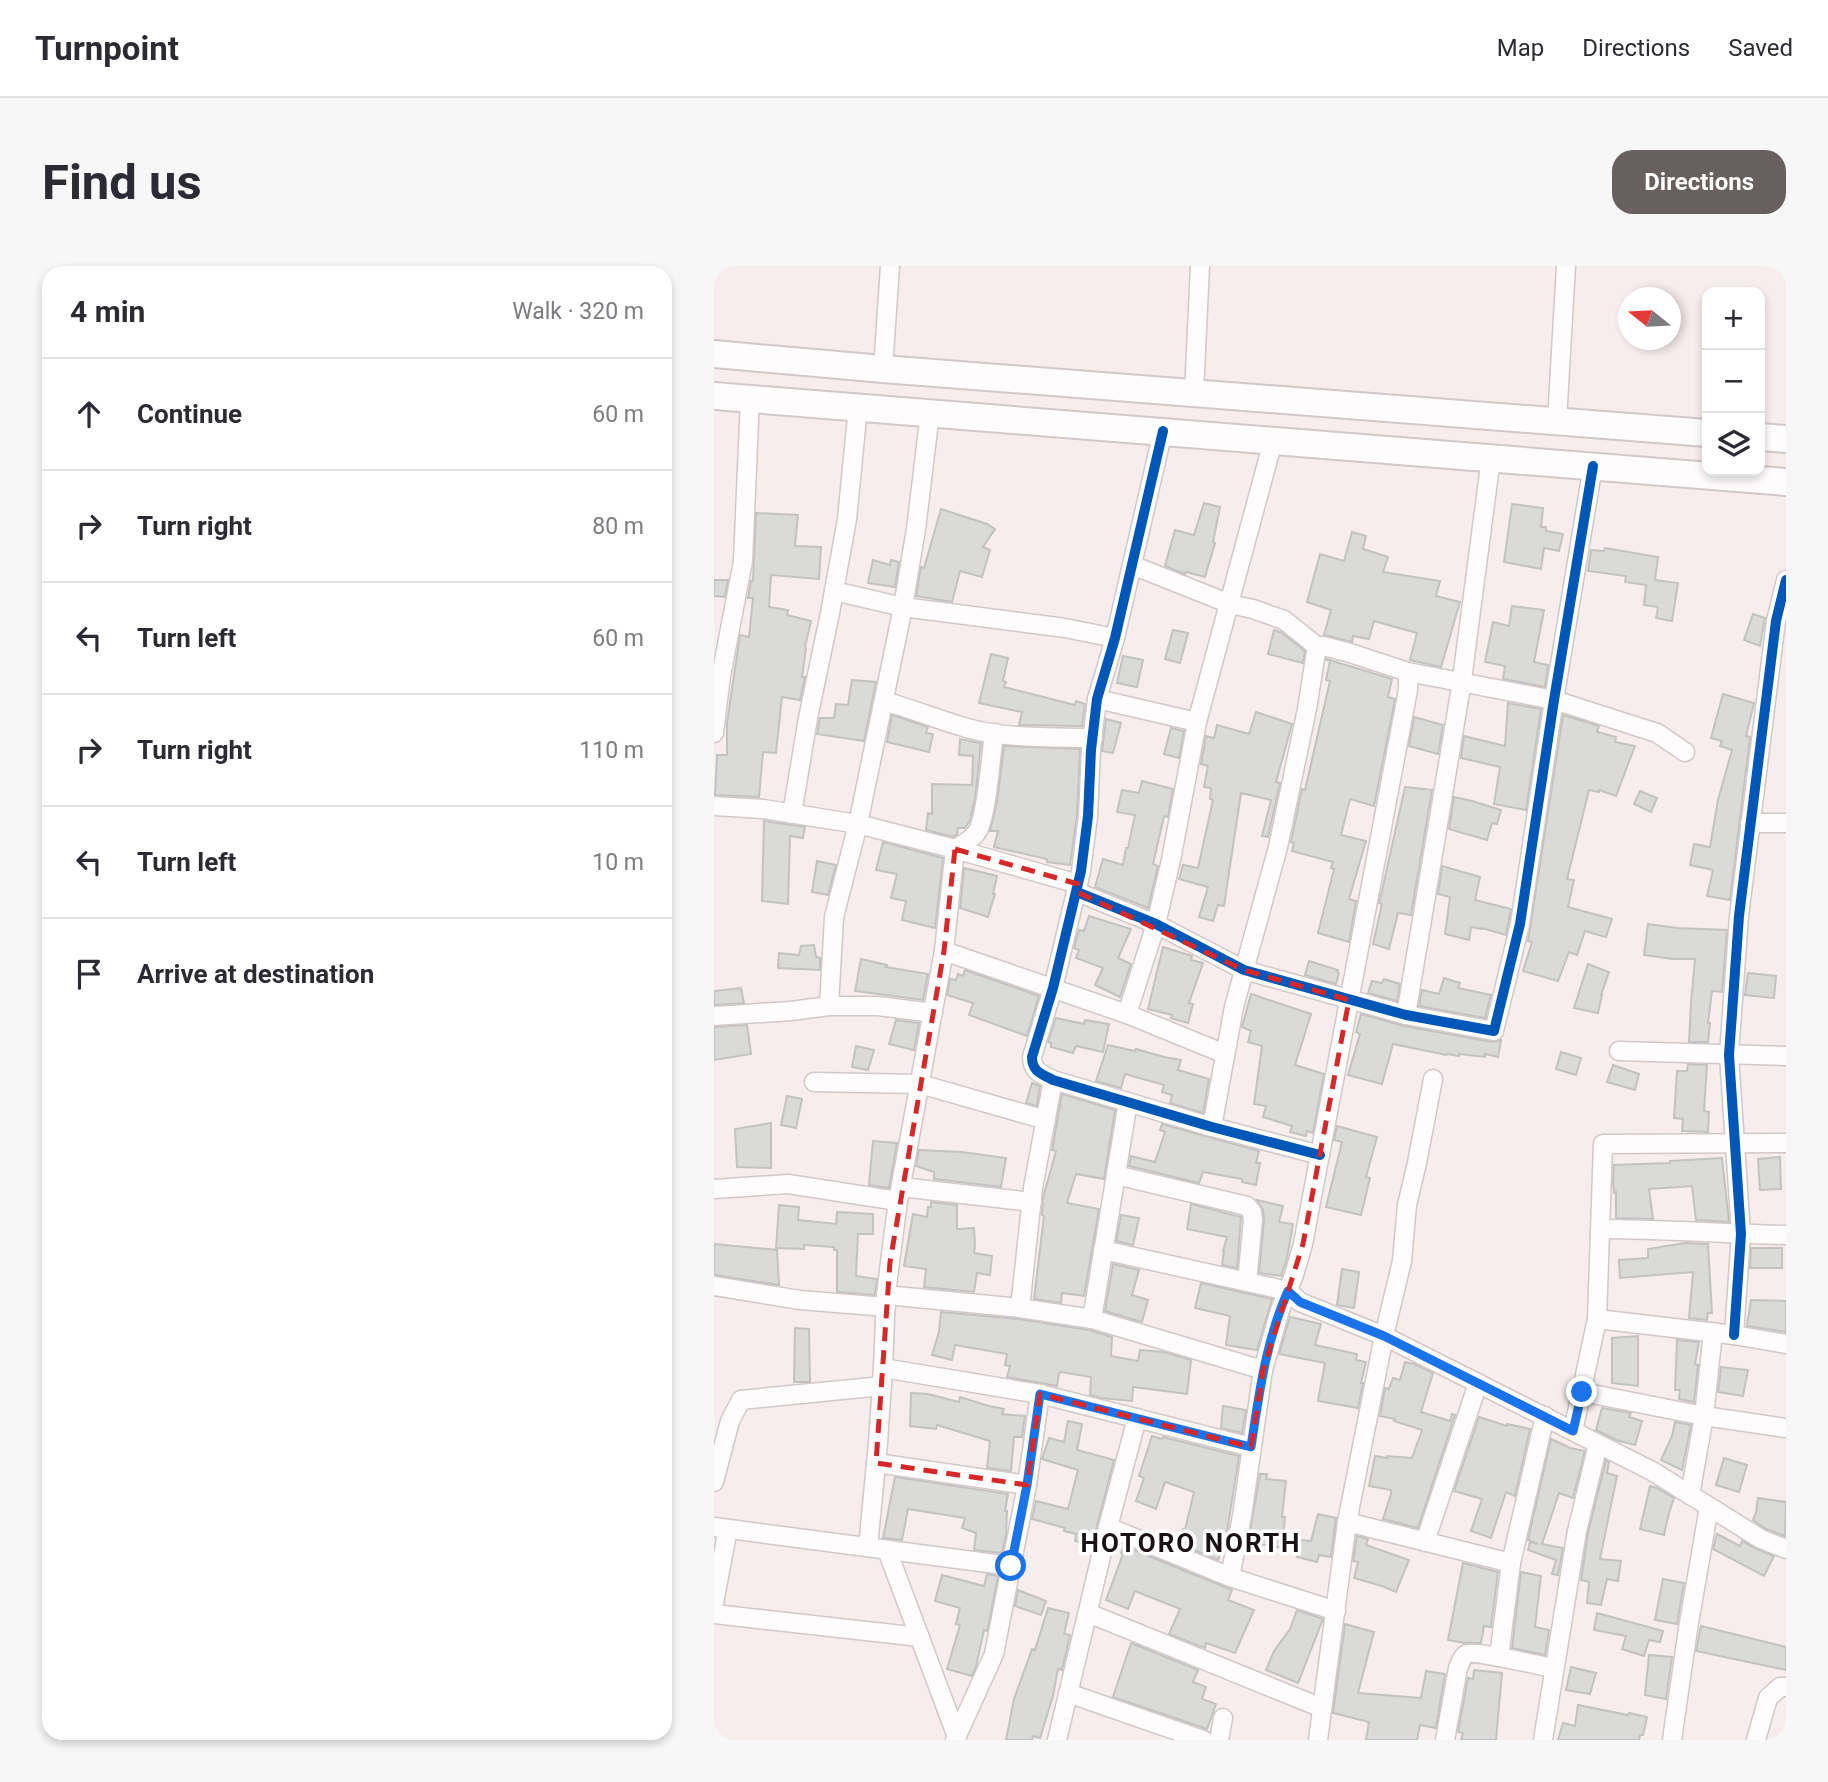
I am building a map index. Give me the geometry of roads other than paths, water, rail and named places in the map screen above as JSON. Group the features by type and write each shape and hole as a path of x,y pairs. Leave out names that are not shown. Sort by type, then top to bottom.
{"main road":[{"path":"714,354 1702,433"},
{"path":"714,396 1786,482"},
{"path":"1765,437 1786,439"}],"street":[{"path":"883,369 890,266"},
{"path":"1194,393 1200,266"},
{"path":"1557,421 1566,266"},
{"path":"714,733 721,676 743,561 750,398"},
{"path":"792,814 847,519 858,407"},
{"path":"829,1006 834,917 858,824 903,607 916,529 930,413"},
{"path":"1163,431 1115,638 1097,698 1088,816 1077,888 1053,988 1032,1057 1032,1066 1036,1072 1053,1080 1212,1127 1320,1155"},
{"path":"1127,1014 1156,924 1197,722 1273,441"},
{"path":"1406,1015 1462,683 1491,458"},
{"path":"714,806 763,809 858,824 955,849 1077,888 1156,924 1244,970 1406,1015 1494,1031 1520,924 1593,466"},
{"path":"1132,565 1230,604 1283,620 1319,648"},
{"path":"1734,1335 1741,1234 1730,1055 1739,916 1776,621 1786,580"},
{"path":"834,592 903,607 1065,628 1115,638"},
{"path":"1212,1127 1234,1007 1278,847 1316,652 1319,648 1323,646 1347,652 1408,672 1554,700 1657,733 1685,752"},
{"path":"1230,1577 1264,1370 1280,1310 1303,1244 1408,690 1408,672"},
{"path":"1097,698 1197,722"},
{"path":"884,701 967,728 994,733 1027,737 1093,738"},
{"path":"868,1547 883,1377 886,1301 900,1194 944,951 955,849 979,830 994,733"},
{"path":"1750,823 1786,823"},
{"path":"944,951 1127,1014 1225,1054"},
{"path":"714,1016 829,1006 878,1006 933,1013"},
{"path":"1619,1051 1786,1056"},
{"path":"1318,1740 1347,1522 1384,1336 1402,1261 1407,1205 1433,1079"},
{"path":"1020,1308 1032,1202 1053,1080"},
{"path":"814,1082 920,1084 1046,1120"},
{"path":"1092,1319 1128,1102"},
{"path":"1573,1431 1597,1319 1603,1144 1786,1143"},
{"path":"1116,1175 1247,1206 1252,1212 1253,1220 1247,1282"},
{"path":"714,1189 788,1184 1032,1202"},
{"path":"1601,1228 1786,1235"},
{"path":"1103,1250 1288,1291 1300,1302 1384,1336 1652,1471 1761,1539 1786,1549"},
{"path":"714,1286 800,1300 886,1301 1020,1308 1092,1319 1264,1370"},
{"path":"1597,1319 1713,1332 1786,1344"},
{"path":"1690,1495 1704,1416 1713,1332"},
{"path":"714,1482 730,1421 740,1400 883,1377 1040,1394 1251,1447"},
{"path":"1426,1542 1478,1383"},
{"path":"1582,1392 1704,1416 1786,1428"},
{"path":"956,1738 994,1654 1027,1485 1040,1394"},
{"path":"1499,1657 1511,1563 1545,1416"},
{"path":"1057,1740 1108,1527 1138,1418"},
{"path":"1543,1740 1577,1531 1598,1444"},
{"path":"876,1463 1027,1485"},
{"path":"1672,1740 1709,1507"},
{"path":"1347,1522 1511,1563"},
{"path":"1108,1527 1230,1577 1336,1611"},
{"path":"714,1602 721,1528 1011,1566"},
{"path":"887,1550 956,1738"},
{"path":"1088,1613 1322,1708"},
{"path":"714,1614 920,1637"},
{"path":"1445,1740 1461,1660 1466,1654 1499,1657 1554,1668"},
{"path":"1756,1740 1768,1698 1780,1686 1786,1687"},
{"path":"1068,1693 1203,1740"},
{"path":"1219,1740 1223,1718"}],"district":[{"name":"HOTORO NORTH","path":"1191,1543"}]}
